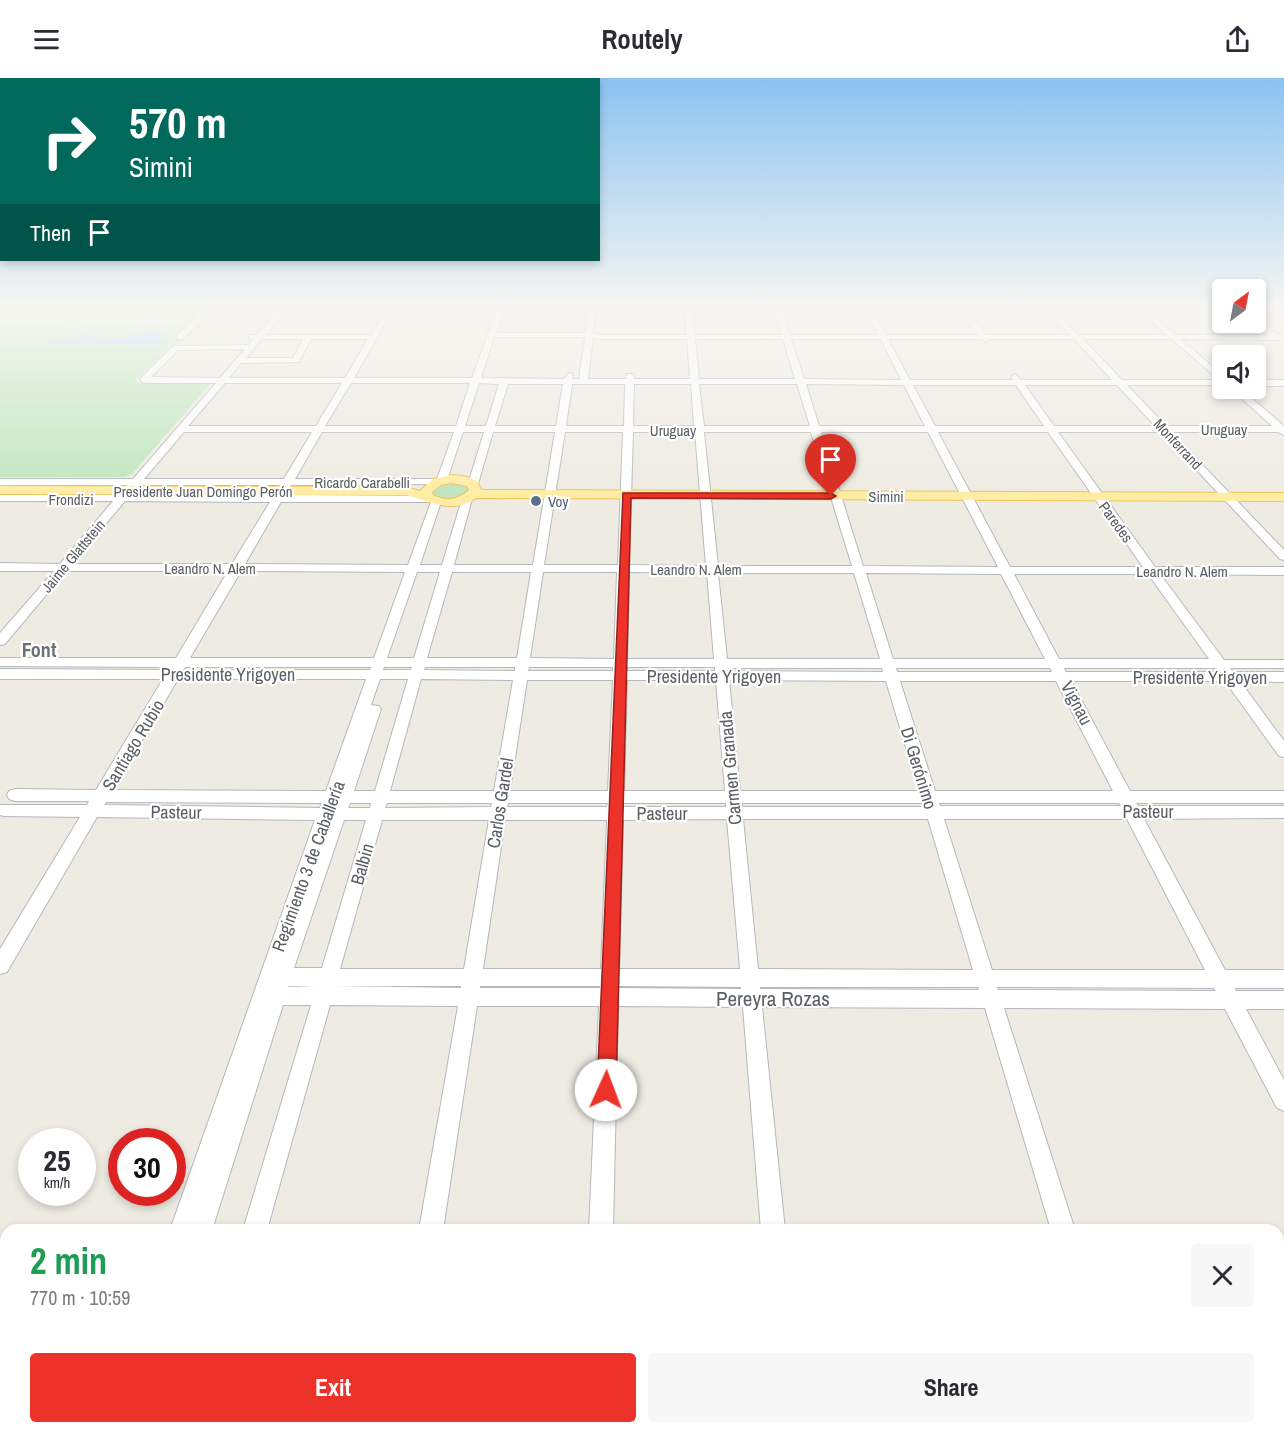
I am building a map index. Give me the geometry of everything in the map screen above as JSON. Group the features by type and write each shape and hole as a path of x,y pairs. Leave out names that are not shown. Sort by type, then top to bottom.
{"main road":[{"path":"464,480 472,491 434,500 428,488 441,481 464,480"},
{"name":"Presidente Juan Domingo Perón","path":"0,490 406,491 441,481"},
{"path":"1230,493 1284,490"},
{"name":"Presidente Juan Domingo Perón","path":"406,491 434,500"},
{"name":"Simini","path":"472,491 1230,493"},
{"path":"1230,493 1284,497"}],"street":[{"path":"155,369 147,378 1122,380 1212,377"},
{"name":"Jaime Glattstein","path":"0,641 232,369"},
{"name":"Santiago Rubio","path":"0,966 104,795 355,369"},
{"path":"441,481 463,430 483,369"},
{"name":"Carlos Gardel","path":"432,1224 560,430 584,369"},
{"name":"Carmen Granada","path":"694,369 772,1224"},
{"name":"Di Gerónimo","path":"796,369 1061,1224"},
{"name":"Vignau","path":"900,369 1284,1101"},
{"name":"Monferrand","path":"1112,369 1230,493 1284,557"},
{"path":"1266,377 1284,377"},
{"path":"480,379 504,381 582,379"},
{"path":"602,1224 630,379"},
{"name":"Paredes","path":"1017,379 1096,493 1284,752"},
{"name":"Balbin","path":"257,1224 447,568 504,381"},
{"path":"1266,383 1284,383"},
{"path":"1247,399 1283,428"},
{"path":"1257,399 1283,428"},
{"name":"Uruguay","path":"181,429 1172,431 1283,428"},
{"name":"Ricardo Carabelli","path":"283,491 441,481"},
{"path":"0,482 22,490"},
{"path":"0,498 22,490"},
{"path":"0,512 22,490"},
{"path":"283,491 434,500"},
{"name":"Monferrand","path":"1230,493 1284,543"},
{"name":"Regimiento 3 de Caballería","path":"184,1224 336,806 417,568 434,500"},
{"name":"Leandro N. Alem","path":"0,567 1284,571"},
{"name":"Presidente Yrigoyen","path":"0,662 178,668 889,670 1059,670 1284,664"},
{"name":"Presidente Yrigoyen","path":"0,674 178,668"},
{"name":"Presidente Yrigoyen","path":"1059,670 1284,677"},
{"name":"Pasteur","path":"15,795 104,795 336,806"},
{"name":"Pasteur","path":"5,810 94,811 379,805 1130,804 1284,797"},
{"name":"Pasteur","path":"1130,804 1284,812"},
{"name":"Pereyra Rozas","path":"272,987 329,977 1284,979"},
{"name":"Regimiento 3 de Caballería","path":"202,1224 272,987"},
{"name":"Pereyra Rozas","path":"272,987 323,996 1284,1000"}],"green space":[{"path":"0,369 147,369 135,381 137,383 210,384 132,474 125,477 0,477"},
{"path":"457,480 472,488 457,501 434,499 430,491 434,485"}],"place":[{"name":"Voy","path":"536,501"}],"district":[{"name":"Font","path":"39,649"}],"route":[{"path":"606,1090 626,495 831,496"}]}
